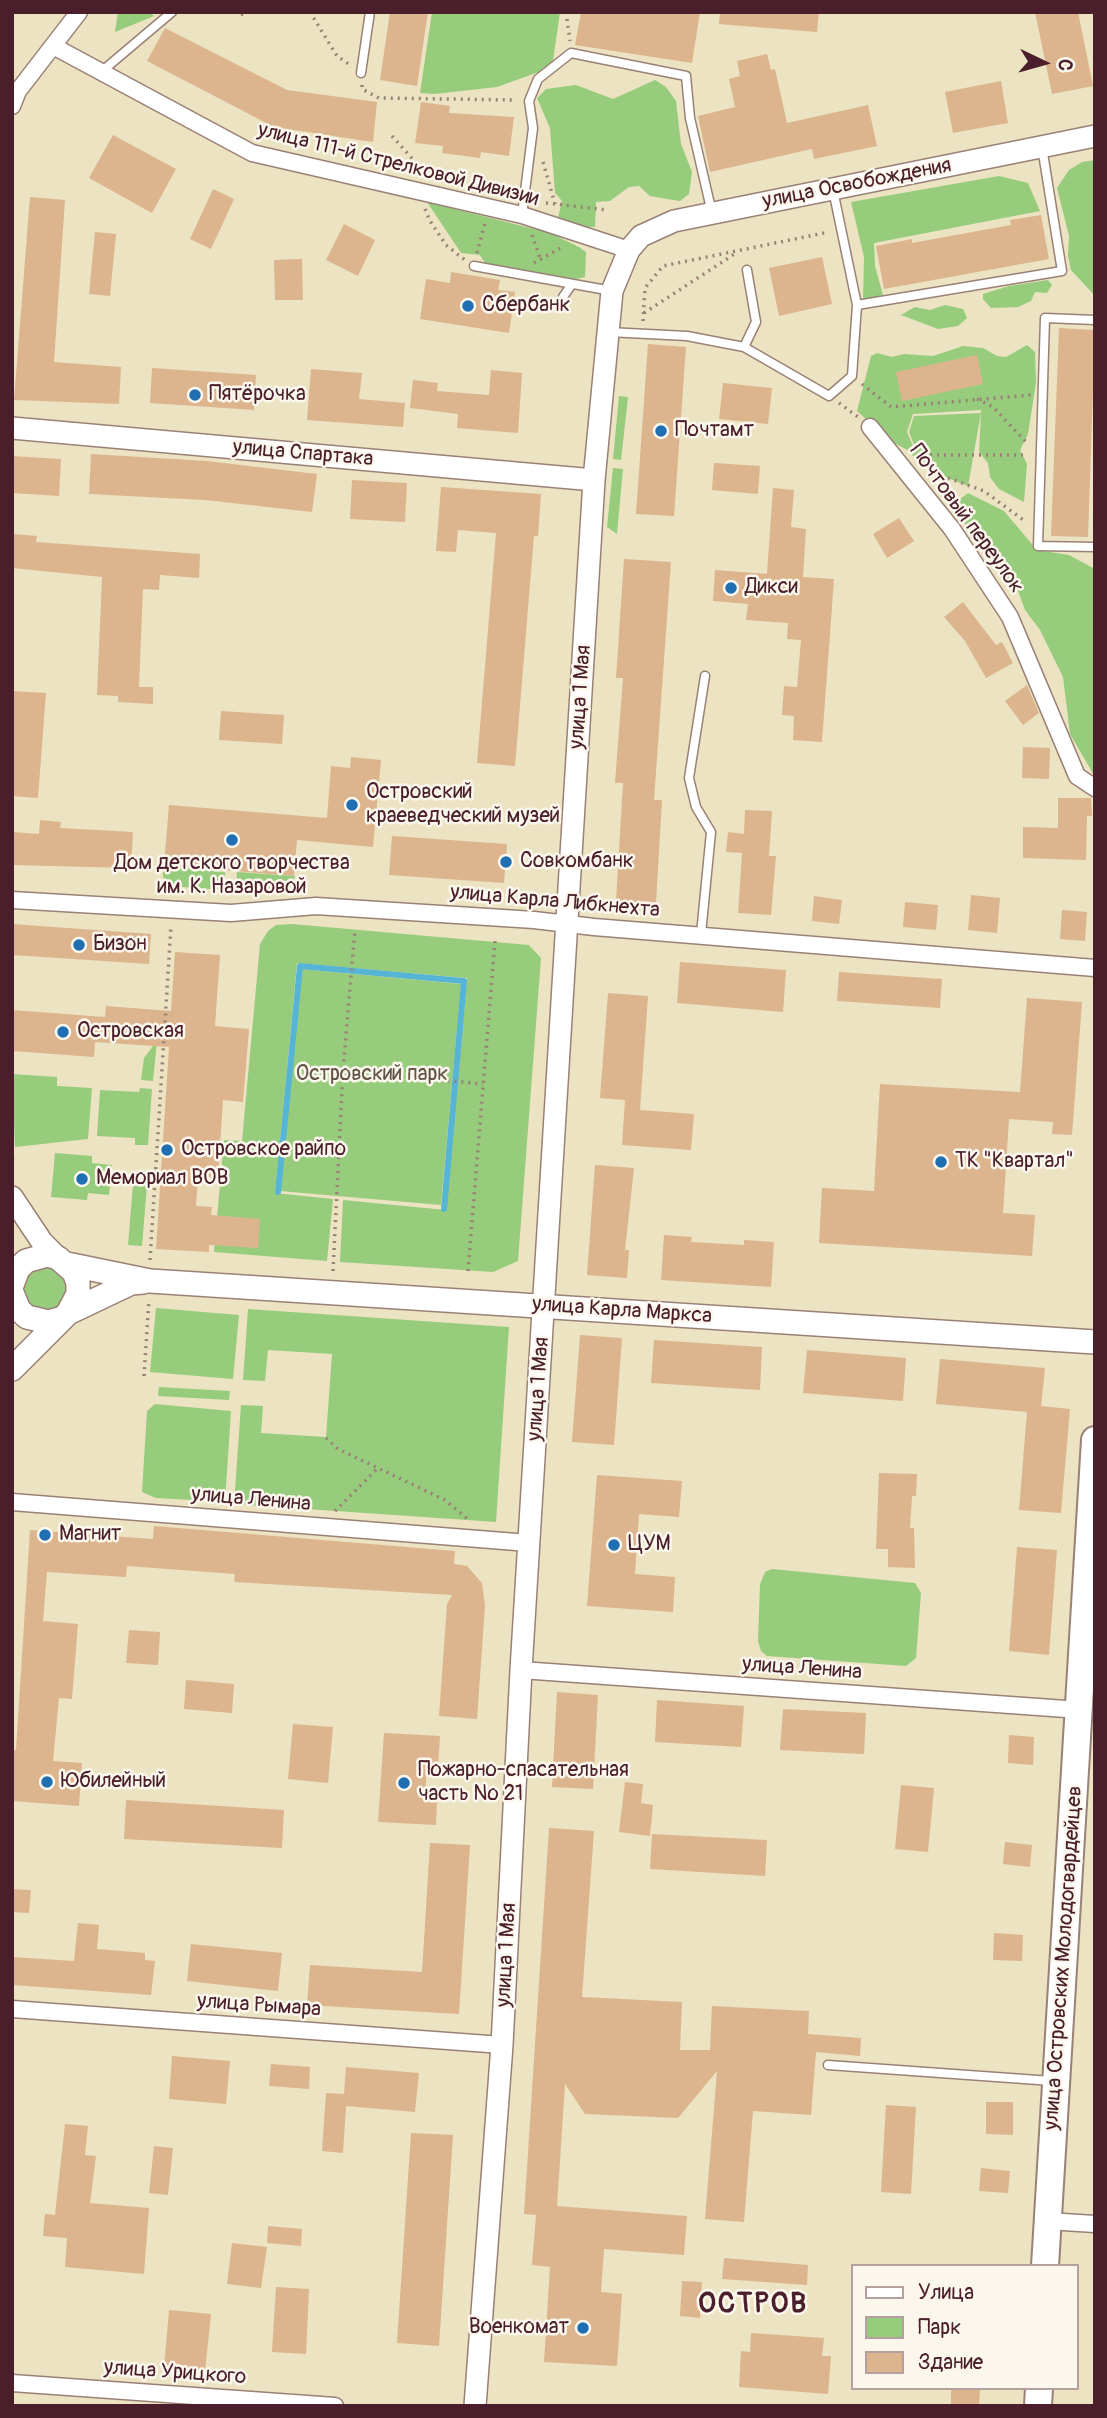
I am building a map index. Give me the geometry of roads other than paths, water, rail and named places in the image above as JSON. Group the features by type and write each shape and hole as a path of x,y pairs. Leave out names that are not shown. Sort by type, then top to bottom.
{"main road":[{"path":"12,1285 13,1277 26,1261 36,1257 149,1281"},
{"path":"12,1369 63,1316 78,1294 74,1272 62,1261"},
{"name":"улица Карла Маркса","path":"149,1281 1095,1342"},
{"path":"12,1293 19,1310 37,1321 63,1316 131,1283 149,1281"},
{"name":"улица Островских Молодогвардейцев","path":"1045,2264 1095,1440"}],"street":[{"path":"14,93 79,12"},
{"name":"улица 111-й Стрелковой Дивизии","path":"52,46 252,153 418,189 524,216 629,250"},
{"name":"улица Освобождения","path":"629,250 641,236 655,227 712,213 1095,136"},
{"name":"улица 1 Мая","path":"475,2406 502,2046 521,1670 594,480 612,290 629,250"},
{"name":"Почтовый переулок","path":"870,427 952,529 1010,617 1077,776 1095,788"},
{"name":"улица Спартака","path":"12,428 594,480"},
{"name":"улица Карла Либкнехта","path":"12,900 249,913 316,906 701,934 1095,968"},
{"path":"12,1197 42,1242 62,1261"},
{"name":"улица Ленина","path":"12,1502 529,1543"},
{"name":"улица Ленина","path":"521,1670 1080,1710"},
{"name":"улица Рымара","path":"12,2009 502,2046"},
{"path":"1047,2221 1095,2224"},
{"name":"улица Урицкого","path":"12,2383 335,2406"}],"lane":[{"path":"101,72 172,12"},
{"path":"361,73 370,12"},
{"path":"524,216 533,128 529,101 538,79 571,53 685,76 690,118 712,213"},
{"path":"857,305 1062,271 1042,147"},
{"path":"606,332 687,336 744,347 829,396 852,376 857,305 833,189"},
{"path":"474,267 612,290"},
{"path":"744,347 756,322 747,270"},
{"path":"563,297 572,284"},
{"path":"1095,320 1045,318 1038,546 1095,547"},
{"path":"701,934 711,832 696,807 689,778 705,677"},
{"path":"828,2065 1056,2081"}],"waterway":[{"path":"278,1192 300,966 464,981 444,1209"}],"place":[{"name":"Сбербанк","path":"468,306"},
{"name":"Пятёрочка","path":"195,395"},
{"name":"Почтамт","path":"661,431"},
{"name":"Дикси","path":"731,588"},
{"name":"Островский краеведческий музей","path":"352,805"},
{"name":"Дом детского творчества им. К. Назаровой","path":"232,840"},
{"name":"Совкомбанк","path":"506,862"},
{"name":"Бизон","path":"79,945"},
{"name":"Островская","path":"63,1032"},
{"name":"Островское райпо","path":"167,1150"},
{"name":"ТК \"Квартал\"","path":"941,1162"},
{"name":"Мемориал ВОВ","path":"82,1179"},
{"name":"Магнит","path":"45,1535"},
{"name":"ЦУМ","path":"614,1545"},
{"name":"Юбилейный","path":"47,1782"},
{"name":"Пожарно-спасательная часть № 21","path":"404,1783"},
{"name":"Военкомат","path":"583,2328"}],"district":[{"name":"ОСТРОВ","path":"753,2305"}],"park label":[{"name":"Островский парк","path":"372,1075"}]}
